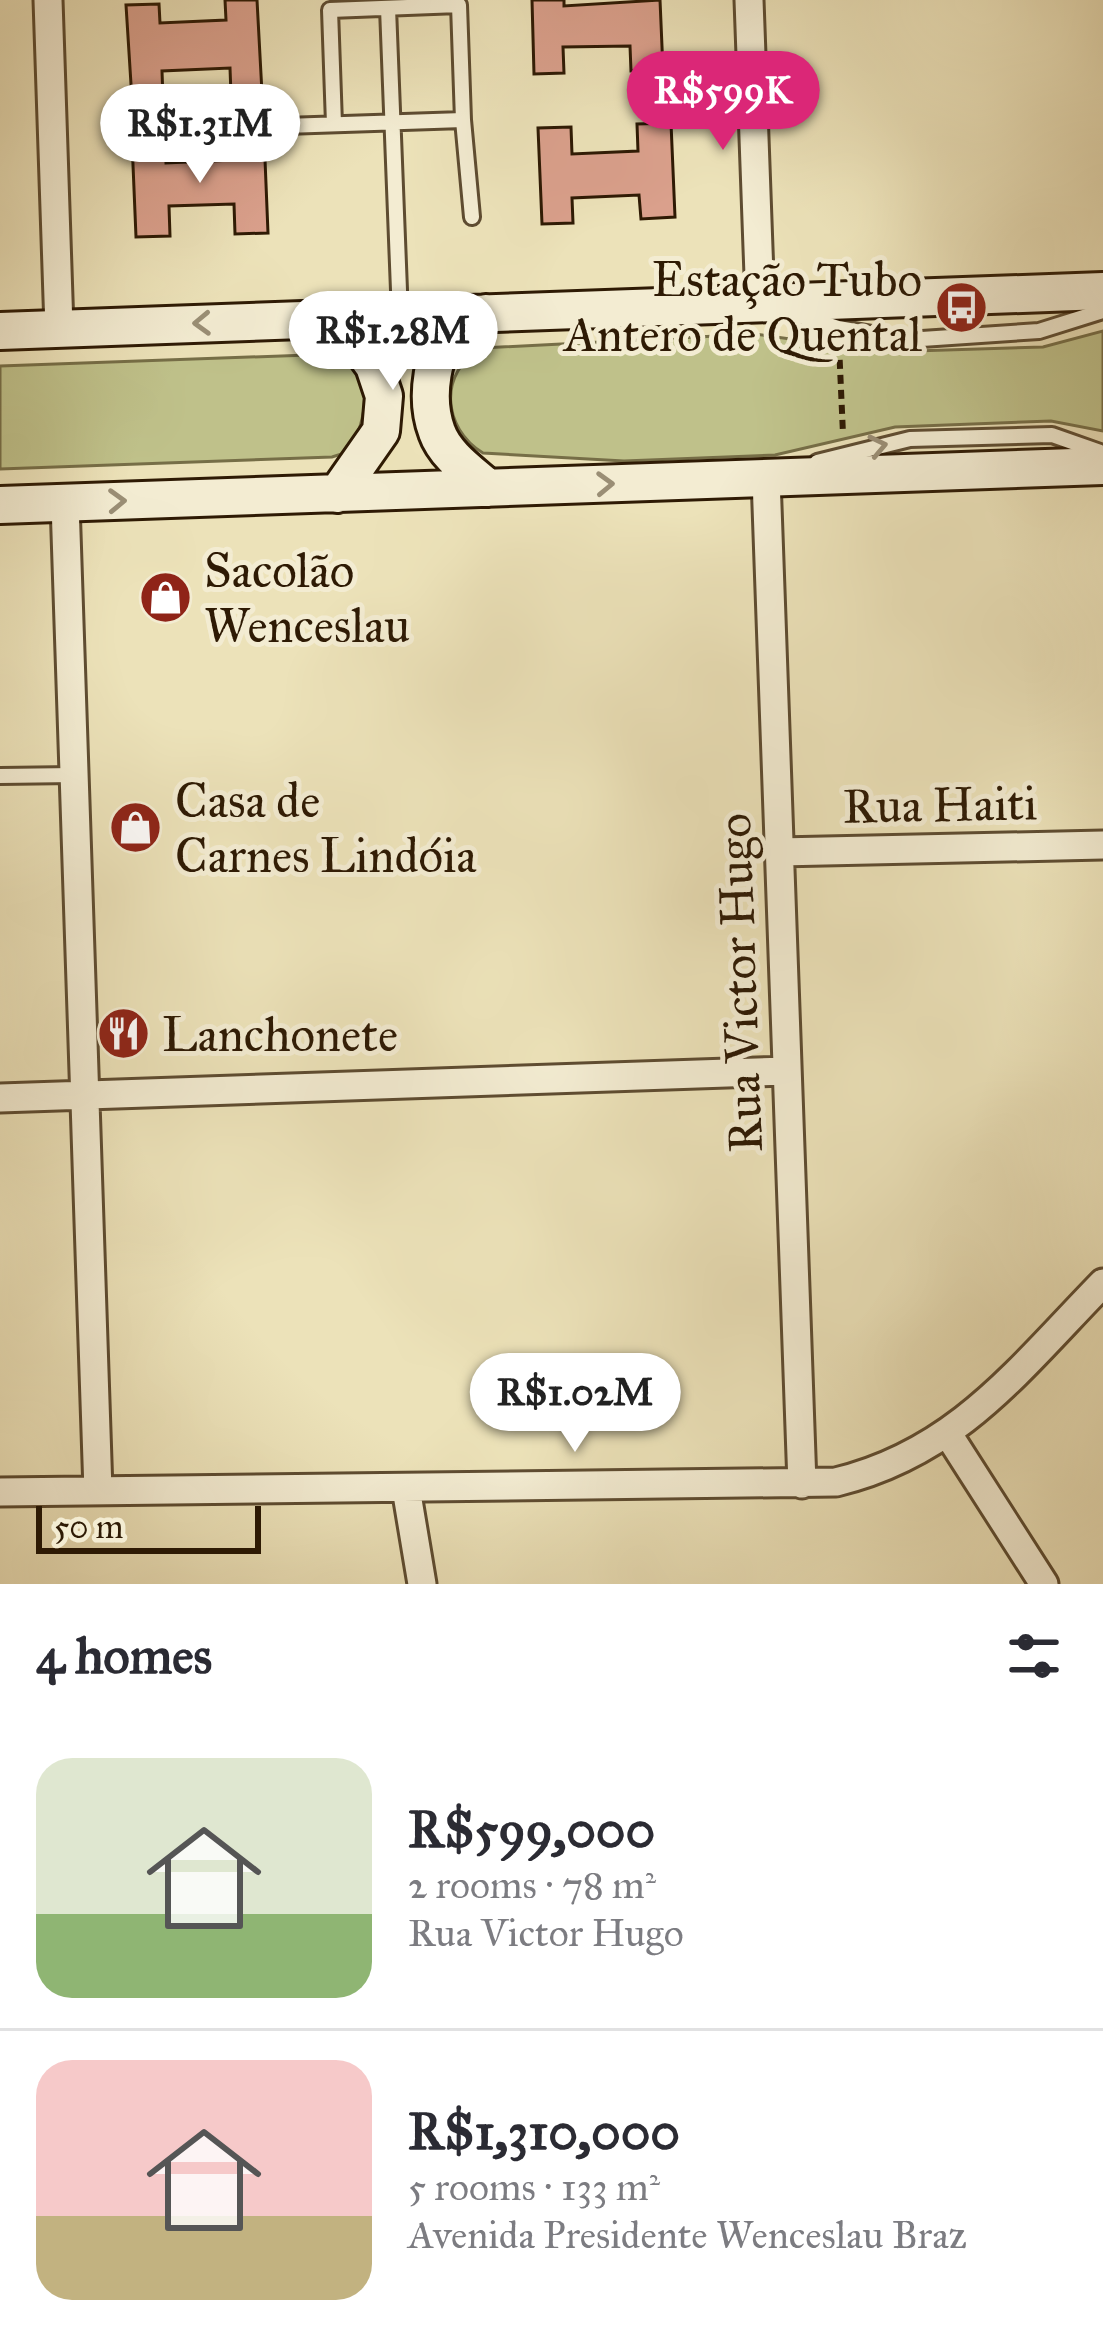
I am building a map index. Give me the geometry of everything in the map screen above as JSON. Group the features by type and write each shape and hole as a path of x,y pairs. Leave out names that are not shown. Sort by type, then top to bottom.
{"main road":[{"path":"0,331 1103,291"},
{"path":"485,313 456,327 437,358 429,392 437,433 454,457 488,488"},
{"path":"319,319 353,337 374,366 384,396 381,430 337,494"},
{"path":"0,506 1103,466"}],"street":[{"path":"48,0 59,328"},
{"path":"749,0 760,303"},
{"name":"Rua Victor Hugo","path":"766,478 802,1484"},
{"path":"64,503 98,1491"},
{"name":"Rua Haiti","path":"779,852 1103,845"},
{"path":"0,1098 787,1071"},
{"path":"0,1492 802,1484 873,1473 947,1434 1103,1283"},
{"path":"947,1434 1044,1584"},
{"path":"406,1488 422,1584"}],"lane":[{"path":"334,124 330,10 459,5 472,217"},
{"path":"388,8 400,316"},
{"path":"285,126 464,120"},
{"path":"760,303 838,328 907,340 1039,331 1103,310"},
{"path":"766,478 910,440 1052,435 1103,454"},
{"path":"0,776 74,775"}],"path":[{"path":"838,328 844,454"}],"green space":[{"path":"1103,331 1103,431 1051,421 895,427 775,455 624,461 483,453 459,429 451,400 458,371 482,348 755,334 882,352 1043,347"},
{"path":"336,354 358,372 363,384 360,427 348,452 332,457 0,469 0,366"}],"building":[{"path":"225,0 257,0 262,93 231,95 230,68 162,71 163,99 132,100 126,5 159,4 160,23 226,20"},
{"path":"532,0 564,0 564,6 660,0 663,70 631,71 630,46 563,47 564,73 534,74"},
{"path":"671,123 675,217 641,219 639,195 572,198 573,223 542,224 538,128 571,127 572,154 638,151 637,124"},
{"path":"264,135 268,233 235,234 234,204 169,206 170,236 136,237 132,141 165,139 166,163 233,160 232,136"}],"place":[{"name":"Estação Tubo Antero de Quental","path":"961,307"},
{"name":"Sacolão Wenceslau","path":"165,598"},
{"name":"Casa de Carnes Lindóia","path":"136,828"},
{"name":"Lanchonete","path":"123,1034"}]}
